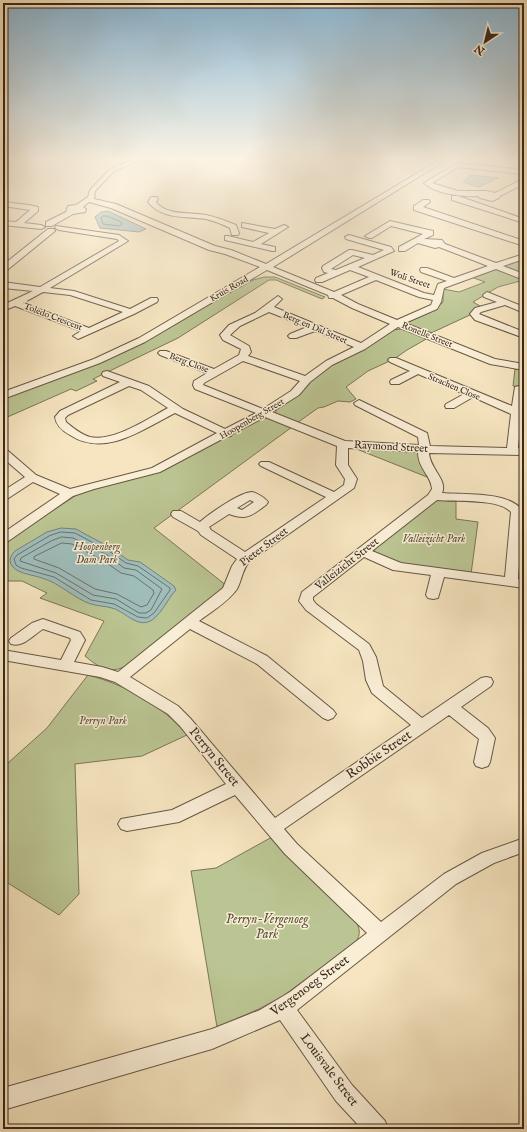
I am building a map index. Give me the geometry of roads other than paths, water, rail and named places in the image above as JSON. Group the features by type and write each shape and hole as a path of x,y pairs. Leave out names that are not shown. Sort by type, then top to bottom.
{"street":[{"path":"18,224 31,213"},
{"path":"58,226 71,213"},
{"path":"3,263 46,228 71,213"},
{"name":"Ronelle Street","path":"129,213 212,248 217,252 264,269 321,294 332,296 493,362 524,367"},
{"path":"185,213 207,223 229,225 233,227 232,236"},
{"name":"Kruis Road","path":"3,396 89,364 124,349 264,269 355,213"},
{"path":"428,213 442,216 524,244"},
{"path":"442,216 449,213"},
{"path":"493,213 524,220"},
{"path":"3,223 46,228 58,226 119,237 124,241 40,289 29,297 3,308"},
{"path":"369,236 389,224 395,223 430,232 402,249"},
{"path":"245,225 276,232"},
{"path":"254,245 284,227"},
{"path":"3,269 46,228"},
{"path":"212,248 232,236"},
{"path":"232,236 254,245 272,249"},
{"path":"319,280 390,251 349,237"},
{"path":"417,240 428,243 437,241 440,242 441,245 524,277"},
{"path":"336,273 327,270 326,268 350,252 355,252 374,258"},
{"name":"Hoopenberg Street","path":"3,539 69,493 90,486 156,470 264,414 295,393 306,380 334,360 362,347 397,323 434,307 437,303 439,287 524,256"},
{"name":"Woli Street","path":"350,267 422,295 438,298"},
{"path":"424,270 454,281"},
{"name":"Woli Street","path":"332,296 376,277"},
{"name":"Toledo Crescent","path":"3,285 71,293 131,312"},
{"path":"487,295 524,310"},
{"name":"Berg en Dal Street","path":"242,357 246,352 246,348 226,338 225,334 237,324 268,308 278,299"},
{"name":"Toledo Crescent","path":"78,336 154,300"},
{"name":"Toledo Crescent","path":"15,303 90,331"},
{"path":"504,303 478,310 474,314 478,318 524,335"},
{"name":"Berg en Dal Street","path":"268,308 362,347"},
{"path":"294,336 314,328"},
{"name":"Berg Close","path":"164,353 214,372"},
{"path":"214,372 242,357 306,380"},
{"name":"Strachen Close","path":"393,360 470,394 516,412"},
{"path":"395,382 417,371"},
{"name":"Raymond Street","path":"214,372 199,381 198,385 202,390 343,444 424,449 524,452"},
{"path":"107,374 151,392 175,409 226,434"},
{"path":"129,382 64,413 60,418 61,424 81,438 92,441 104,440 119,436 175,409"},
{"path":"512,451 519,389"},
{"path":"450,406 470,394"},
{"path":"359,403 422,434 424,437 425,464 438,484 435,496 502,501 514,506 517,511 518,583 398,567 362,551"},
{"name":"Pieter Street","path":"120,678 232,587 237,567 245,558 350,486 352,483 351,479 342,465 343,444"},
{"path":"3,452 32,477 69,493"},
{"path":"265,464 335,497"},
{"path":"3,496 32,477"},
{"name":"Valleizicht Street","path":"422,726 378,690 373,679 370,655 364,647 311,607 306,601 307,595 435,496"},
{"path":"202,528 206,523 228,508"},
{"path":"177,514 202,528 205,532 245,558"},
{"path":"433,595 438,573"},
{"path":"189,622 262,660 328,714"},
{"path":"16,641 37,626 43,624 75,636 78,640 65,666"},
{"name":"Perryn Street","path":"3,655 120,678 173,710 185,722 291,849 381,934"},
{"name":"Robbie Street","path":"273,828 486,682"},
{"path":"450,707 482,732 487,738 482,762"},
{"path":"127,824 162,819 184,813 237,786"},
{"name":"Vergenoeg Street","path":"3,1098 212,1039 250,1025 283,1008 381,934 439,887 468,868 488,858 524,845"},
{"name":"Louisvale Street","path":"283,1008 344,1093 377,1129"}],"water":[{"path":"100,213 112,213 146,229 139,232 100,228 95,217"},
{"path":"61,528 76,529 111,548 128,560 140,562 174,586 176,590 156,617 143,623 134,620 112,608 93,605 78,598 49,580 19,571 11,565 10,559 15,551 47,532"}],"park label":[{"name":"Valleizicht Park","path":"434,539"},
{"name":"Hoopenberg Dam Park","path":"97,553"},
{"name":"Perryn Park","path":"103,721"},
{"name":"Perryn-Vergenoeg Park","path":"267,926"}]}
